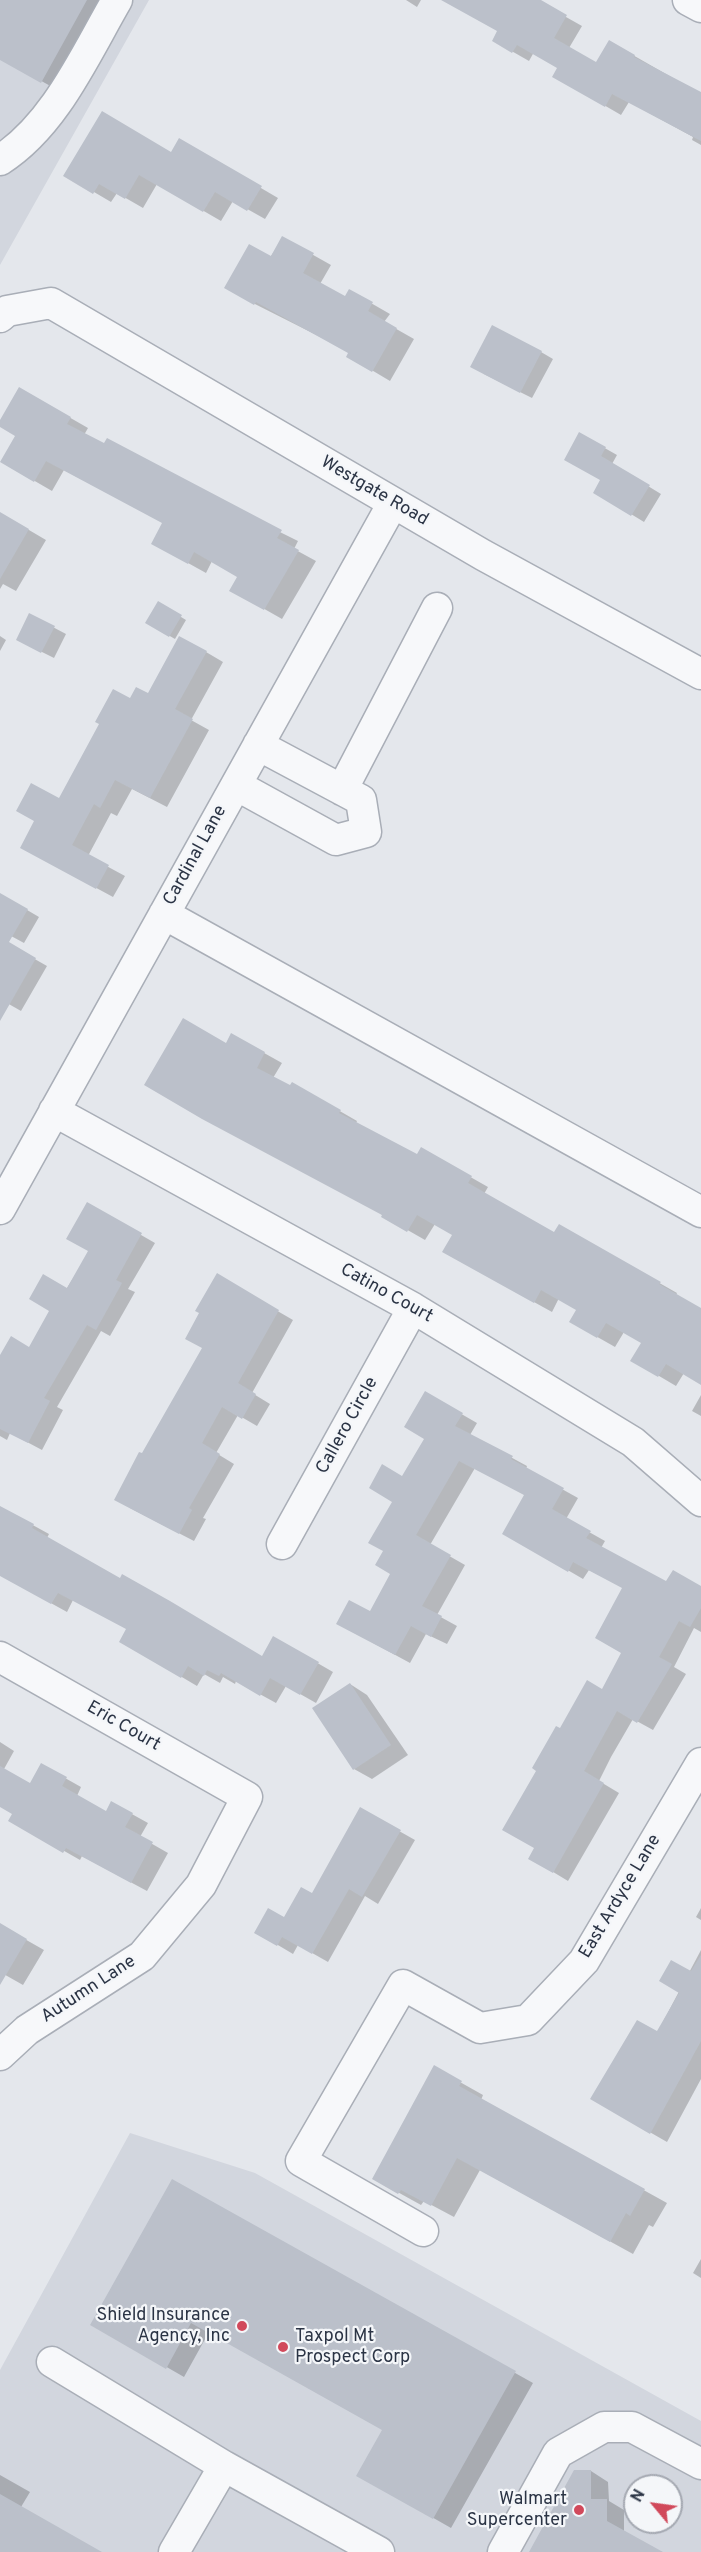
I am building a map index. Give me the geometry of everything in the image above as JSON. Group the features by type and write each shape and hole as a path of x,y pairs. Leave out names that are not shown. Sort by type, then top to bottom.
{"street":[{"path":"0,160 15,150 39,126 117,0"},
{"path":"688,0 701,7"},
{"name":"Westgate Road","path":"0,317 7,310 51,303 393,503 701,674"},
{"name":"Cardinal Lane","path":"0,1209 393,503"},
{"path":"342,790 437,608"},
{"path":"236,785 336,840 366,832 361,800 258,745"},
{"path":"164,914 701,1212"},
{"name":"Catino Court","path":"54,1111 413,1308 633,1442 701,1501"},
{"name":"Callero Circle","path":"282,1544 413,1308"},
{"name":"Eric Court","path":"0,1657 247,1797"},
{"name":"East Ardyce Lane","path":"423,2230 301,2161 403,1985 480,2028 528,2020 584,1961 701,1763"},
{"name":"Autumn Lane","path":"0,2055 27,2030 141,1956 201,1885 247,1797"},
{"path":"52,2362 224,2466 379,2552"},
{"path":"503,2552 558,2453 604,2427 632,2427 701,2464"},
{"path":"174,2552 224,2466"}],"shaded area":[{"path":"0,0 149,0 0,265"},
{"path":"130,2133 255,2173 701,2421 701,2552 0,2552 0,2370"}],"building":[{"path":"0,0 87,0 41,83 0,60"},
{"path":"441,0 541,0 567,15 554,38 596,62 609,40 635,55 634,57 701,92 701,141 612,94 605,107 552,77 557,68 517,45 512,53 492,41 497,31"},
{"path":"102,111 171,152 179,138 262,186 247,211 215,192 203,212 139,175 125,199 99,184 93,194 63,176"},
{"path":"282,236 314,253 303,273 345,296 349,289 373,302 368,311 397,328 372,372 346,357 348,353 256,302 254,305 224,288 249,244 271,256"},
{"path":"492,325 542,351 520,393 470,367"},
{"path":"19,387 71,417 67,424 104,443 107,438 282,530 277,538 299,550 264,610 229,591 237,577 194,552 188,564 151,544 162,523 46,461 34,482 0,462 15,436 0,427 0,420"},
{"path":"579,432 606,447 601,456 650,485 631,516 593,493 600,480 564,460"},
{"path":"0,512 29,529 0,579"},
{"path":"158,601 182,615 169,637 145,623"},
{"path":"29,613 55,626 41,653 16,640"},
{"path":"179,636 207,651 175,709 193,719 150,798 115,780 100,808 94,804 72,845 109,865 96,889 20,848 34,821 16,811 31,783 59,798 99,724 95,722 113,689 130,698 136,687 148,693"},
{"path":"0,893 28,909 9,942 36,958 0,1021"},
{"path":"183,1018 226,1043 231,1033 265,1052 257,1068 290,1085 292,1082 341,1110 339,1113 417,1154 421,1147 472,1176 468,1183 554,1232 559,1224 661,1282 659,1284 701,1308 701,1385 666,1364 658,1377 630,1361 641,1343 606,1323 597,1338 569,1322 576,1310 541,1290 534,1303 442,1252 452,1235 417,1215 407,1232 381,1217 382,1215 202,1119 144,1085"},
{"path":"87,1202 142,1233 116,1280 122,1283 96,1330 87,1325 44,1398 50,1401 28,1443 0,1429 0,1355 11,1336 29,1347 49,1311 29,1299 43,1274 67,1288 88,1251 66,1239"},
{"path":"217,1273 279,1310 238,1383 256,1394 242,1419 222,1407 202,1443 220,1454 189,1508 192,1510 179,1534 114,1500 139,1452 142,1453 202,1348 185,1339 199,1313 195,1311"},
{"path":"425,1391 463,1413 455,1426 513,1456 511,1459 564,1488 552,1509 591,1531 586,1538 666,1581 673,1570 701,1586 701,1608 690,1627 679,1621 659,1657 672,1664 637,1723 617,1711 584,1771 604,1783 553,1873 528,1859 534,1848 502,1830 536,1771 532,1768 556,1726 560,1728 587,1680 602,1689 621,1653 595,1638 622,1588 573,1562 568,1572 502,1534 524,1495 459,1461 416,1535 451,1555 422,1606 442,1616 431,1637 411,1626 395,1655 336,1624 349,1600 370,1611 390,1574 375,1565 383,1551 368,1543 392,1502 369,1488 382,1464 402,1476 424,1439 404,1427"},
{"path":"0,1506 34,1524 32,1528 120,1578 122,1574 262,1656 273,1636 319,1662 300,1695 270,1678 260,1696 221,1673 219,1676 207,1670 204,1676 188,1666 181,1678 119,1642 126,1629 58,1593 51,1604 0,1576"},
{"path":"350,1683 391,1745 353,1770 312,1708"},
{"path":"41,1763 67,1777 62,1786 106,1811 111,1801 133,1813 125,1827 153,1842 131,1883 66,1848 63,1853 8,1821 12,1814 0,1807 0,1766 30,1783"},
{"path":"360,1807 401,1830 362,1897 349,1889 312,1954 282,1937 277,1946 254,1933 268,1908 284,1917 301,1887 312,1893"},
{"path":"0,1923 27,1939 0,1985"},
{"path":"701,1955 701,2041 650,2134 590,2099 637,2020 657,2031 679,1993 659,1981 671,1960 691,1971"},
{"path":"434,2065 462,2081 459,2086 645,2189 630,2216 626,2213 610,2242 457,2158 431,2206 401,2190 398,2194 372,2179"},
{"path":"172,2179 516,2371 433,2519 356,2476 382,2430 191,2323 166,2369 90,2325"},
{"name":"Walmart Supercenter","path":"574,2470 591,2470 591,2499 607,2499 607,2521 623,2530 623,2534 630,2534 663,2552 529,2552"},
{"path":"0,2494 102,2552 0,2552"}],"place":[{"name":"Shield Insurance Agency, Inc","path":"242,2326"},
{"name":"Taxpol Mt Prospect Corp","path":"283,2347"},
{"name":"Walmart Supercenter","path":"579,2510"}]}
